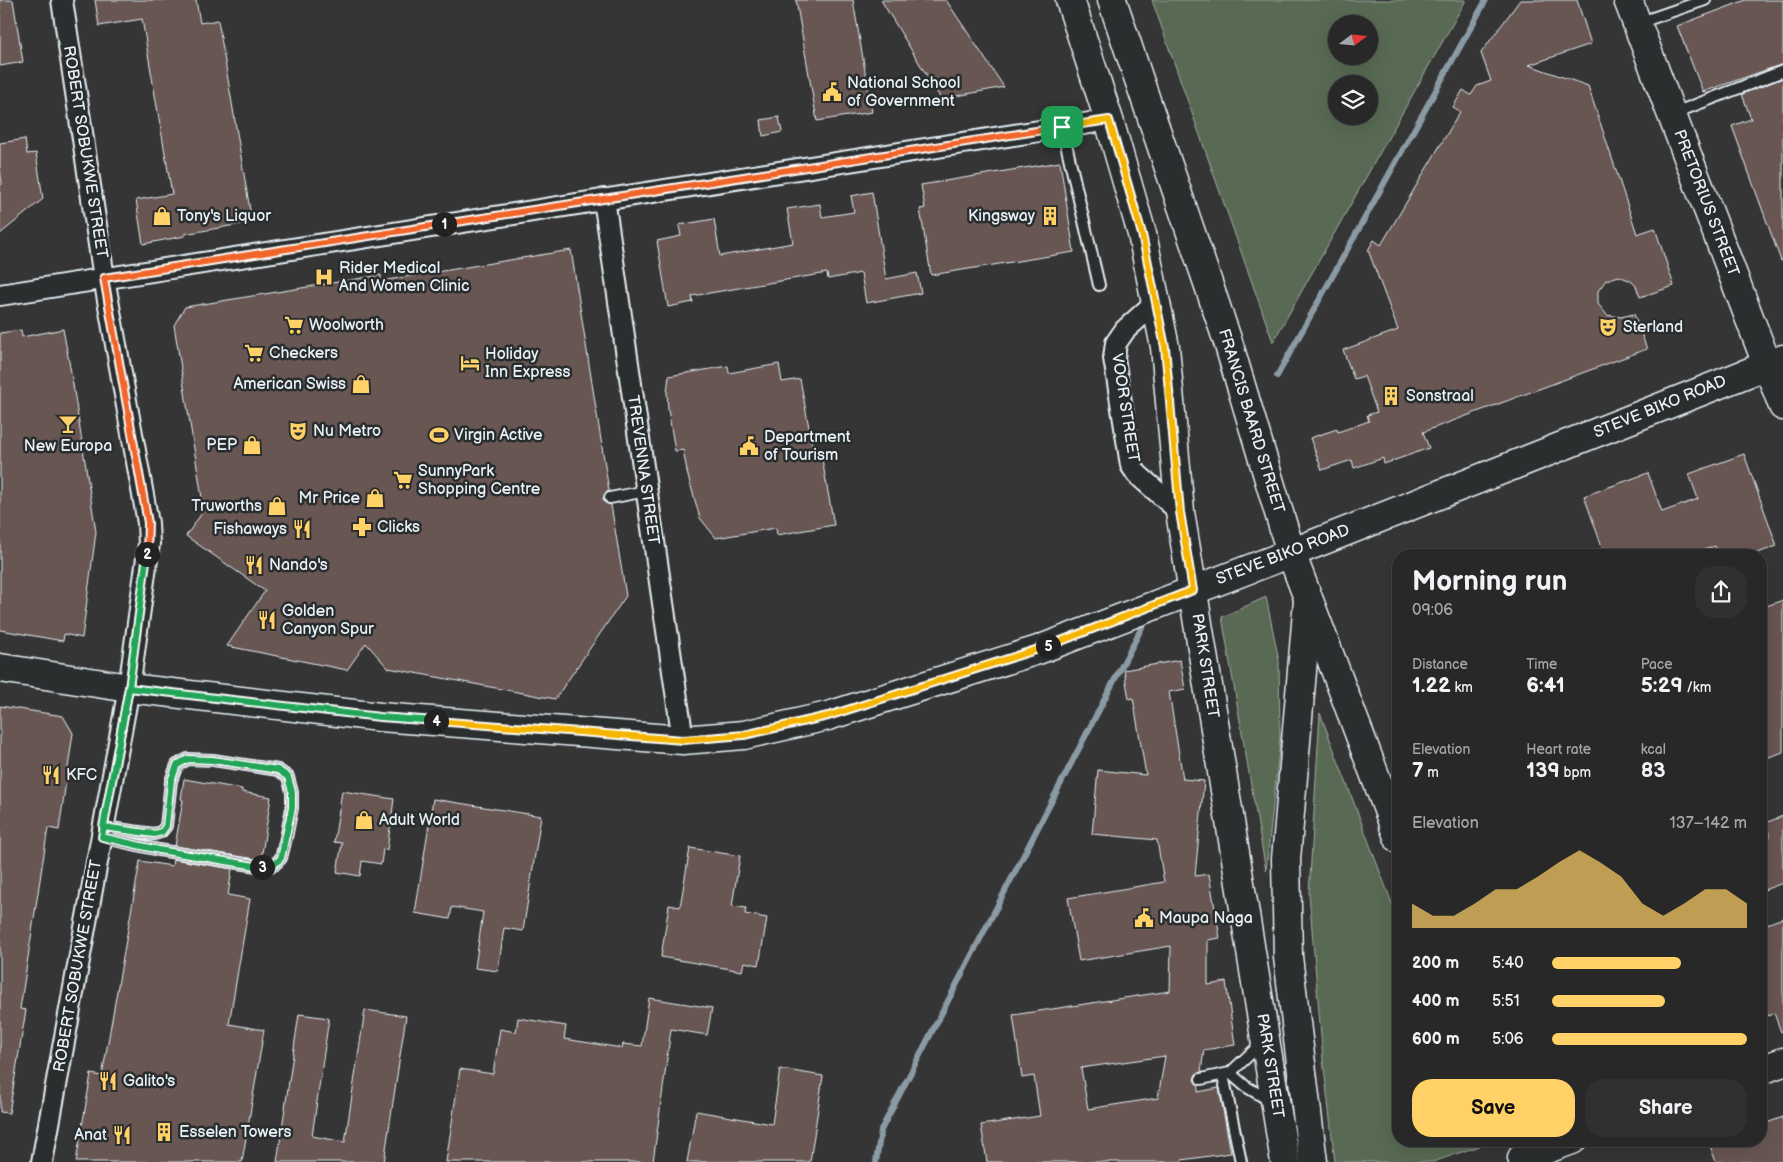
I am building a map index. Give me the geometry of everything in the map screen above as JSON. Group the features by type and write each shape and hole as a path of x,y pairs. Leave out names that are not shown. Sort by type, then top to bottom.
{"main road":[{"name":"PARK STREET","path":"1070,0 1109,120 1142,234 1165,347 1180,512 1286,1162"},
{"name":"FRANCIS BAARD STREET","path":"1112,0 1228,342 1291,553 1392,821"},
{"name":"PRETORIUS STREET","path":"1633,12 1672,114 1776,361 1783,406"},
{"name":"STEVE BIKO ROAD","path":"0,668 129,688 380,717 683,740 744,735 828,716 1038,650 1291,553 1776,361"},
{"name":"PARK STREET","path":"1308,600 1286,859 1288,957 1313,1162"},
{"path":"1767,1068 1783,1062"},
{"path":"1518,1156 1548,1147"}],"street":[{"name":"ROBERT SOBUKWE STREET","path":"42,1162 129,688 147,558 148,523 104,278 62,0"},
{"path":"0,295 1109,120"},
{"name":"TREVENNA STREET","path":"604,199 683,740"},
{"name":"VOOR STREET","path":"1156,302 1125,330 1116,342 1114,358 1131,465 1137,474 1180,512"}],"lane":[{"path":"1633,12 1705,0"},
{"path":"1672,114 1783,71"},
{"path":"1062,127 1099,286"},
{"path":"610,498 646,491"},
{"path":"188,759 213,760 278,770 288,777 292,792 292,808 286,838 281,858 274,865 263,867 159,850 102,832 154,834 162,832 166,826 171,781 177,765 188,759"},
{"path":"1201,1078 1226,1074 1266,1040"},
{"path":"1226,1074 1276,1104"},
{"path":"1226,1074 1241,1162"}],"green space":[{"path":"1152,0 1466,0 1273,342"},
{"path":"1266,597 1279,661 1280,741 1266,871 1222,617"},
{"path":"1320,713 1392,903 1392,1147 1476,1147 1433,1162 1335,1162 1323,1059 1309,894"}],"building":[{"path":"0,0 13,0 23,62 0,66"},
{"path":"95,0 196,0 200,23 218,20 252,222 143,244 136,200 172,194 142,19 99,26"},
{"path":"796,0 853,0 872,112 817,121"},
{"path":"881,0 946,0 1004,87 941,99"},
{"name":"Sterland","path":"1520,0 1577,0 1591,44 1529,65 1588,86 1637,234 1655,228 1674,286 1640,297 1636,286 1631,281 1619,276 1606,280 1598,291 1598,304 1607,315 1621,317 1634,314 1647,349 1423,432 1429,448 1384,464 1383,458 1354,468 1352,460 1322,470 1310,438 1337,429 1338,432 1369,421 1367,415 1377,412 1364,376 1354,379 1343,350 1398,330 1368,250 1374,240 1381,245 1460,112 1453,107 1463,90 1471,95 1477,86 1491,81 1481,53"},
{"path":"1746,0 1783,0 1783,64 1703,92 1677,26"},
{"path":"1783,78 1783,260 1781,261 1732,126 1751,119 1742,94"},
{"path":"779,117 782,132 763,136 761,120"},
{"path":"25,139 27,154 36,153 43,199 0,234 0,186 2,184 0,143"},
{"name":"Kingsway","path":"1060,162 1074,252 931,275 920,209 925,208 921,185"},
{"path":"872,192 886,279 917,273 921,293 866,303 861,273 828,279 827,273 692,296 693,302 668,307 657,241 681,236 679,225 714,219 720,256 793,243 787,209 820,204 822,217 854,212 851,196"},
{"name":"SunnyPark Shopping Centre","path":"571,250 609,491 605,493 603,499 605,503 611,505 626,596 555,699 388,668 366,643 347,670 227,646 265,591 186,536 204,510 174,325 185,307 381,275 381,281"},
{"path":"63,329 96,532 82,638 64,634 63,641 0,630 0,333 21,330 22,337"},
{"path":"779,364 782,382 800,379 815,460 822,459 834,525 777,535 776,528 716,538 700,518 683,450 675,451 668,409 667,392 669,376 728,366 729,373"},
{"path":"1744,454 1777,546 1767,550 1716,549 1715,546 1706,549 1603,549 1584,496 1648,473 1662,512 1698,499 1689,474"},
{"path":"1783,600 1783,752 1767,758 1767,606"},
{"name":"Maupa Naga","path":"1180,660 1185,689 1169,692 1183,779 1204,781 1195,876 1209,874 1220,938 1208,940 1208,985 1226,982 1235,1045 1204,1050 1201,1072 1196,1074 1194,1080 1199,1085 1198,1092 1219,1088 1231,1153 1182,1160 1181,1162 987,1162 981,1125 1040,1116 1034,1076 1022,1078 1013,1015 1170,991 1171,946 1079,961 1068,898 1164,882 1157,840 1092,834 1098,770 1146,775 1133,698 1129,699 1124,670","holes":["1165,1056 1158,1098 1088,1109 1081,1068"]},
{"path":"0,706 63,716 73,733 59,830 48,828 20,1009 26,1010 9,1113 0,1112"},
{"path":"184,779 242,789 242,792 271,797 261,860 175,846 183,800 181,799"},
{"name":"Adult World","path":"342,791 394,799 387,850 383,849 381,864 362,861 360,876 337,872 342,843 334,842"},
{"path":"433,799 541,816 523,931 504,928 498,971 475,968 483,912 452,907 450,919 415,913"},
{"path":"1783,816 1783,883 1767,889 1767,838 1770,837 1767,822"},
{"path":"690,848 740,856 732,906 746,908 745,914 767,918 759,965 744,962 742,971 661,957 669,905 680,907"},
{"path":"173,859 232,869 228,895 250,899 229,1024 264,1030 242,1162 76,1162 91,1074 102,1076 140,861 172,866"},
{"path":"1783,918 1783,1031 1781,1032 1774,1013 1768,1016 1767,1013 1767,924"},
{"path":"649,998 712,1008 707,1035 671,1029 653,1162 446,1162 460,1069 493,1074 500,1029 516,1032 518,1018 566,1026 564,1039 622,1048 623,1044 642,1046"},
{"path":"365,1010 406,1016 384,1162 277,1162 299,1014 329,1018 312,1136 345,1142"},
{"path":"780,1069 823,1076 810,1162 687,1162 696,1111 772,1124"},
{"path":"1783,1117 1783,1162 1716,1162 1711,1147 1767,1147 1767,1123"}],"waterway":[{"path":"1277,376 1486,0"},
{"path":"876,1162 881,1130 1142,627"}],"place":[{"name":"National School of Government","path":"832,92"},
{"name":"Tony's Liquor","path":"162,216"},
{"name":"Kingsway","path":"1050,216"},
{"name":"Rider Medical And Women Clinic","path":"324,277"},
{"name":"Woolworth","path":"294,325"},
{"name":"Sterland","path":"1608,327"},
{"name":"Checkers","path":"254,353"},
{"name":"Holiday Inn Express","path":"470,363"},
{"name":"American Swiss","path":"361,384"},
{"name":"Sonstraal","path":"1391,396"},
{"name":"New Europa","path":"68,424"},
{"name":"Nu Metro","path":"298,431"},
{"name":"Virgin Active","path":"439,435"},
{"name":"PEP","path":"252,445"},
{"name":"Department of Tourism","path":"749,446"},
{"name":"SunnyPark Shopping Centre","path":"403,480"},
{"name":"Mr Price","path":"375,498"},
{"name":"Truworths","path":"277,506"},
{"name":"Clicks","path":"362,527"},
{"name":"Fishaways","path":"302,529"},
{"name":"Nando's","path":"254,565"},
{"name":"Golden Canyon Spur","path":"267,620"},
{"name":"KFC","path":"51,775"},
{"name":"Adult World","path":"364,820"},
{"name":"Maupa Naga","path":"1144,918"},
{"name":"Galito's","path":"108,1081"},
{"name":"Esselen Towers","path":"164,1132"},
{"name":"Anat","path":"122,1135"}],"route":[{"path":"1062,127 104,278 148,523 148,544 129,688 103,827 154,834 162,832 166,826 171,781 177,765 188,759 213,760 278,770 288,777 292,792 292,808 281,858 274,865 263,867 159,850 102,837 129,688 380,717 683,740 744,735 828,716 1038,650 1193,590 1180,512 1165,347 1142,234 1109,120 1062,127"}]}
